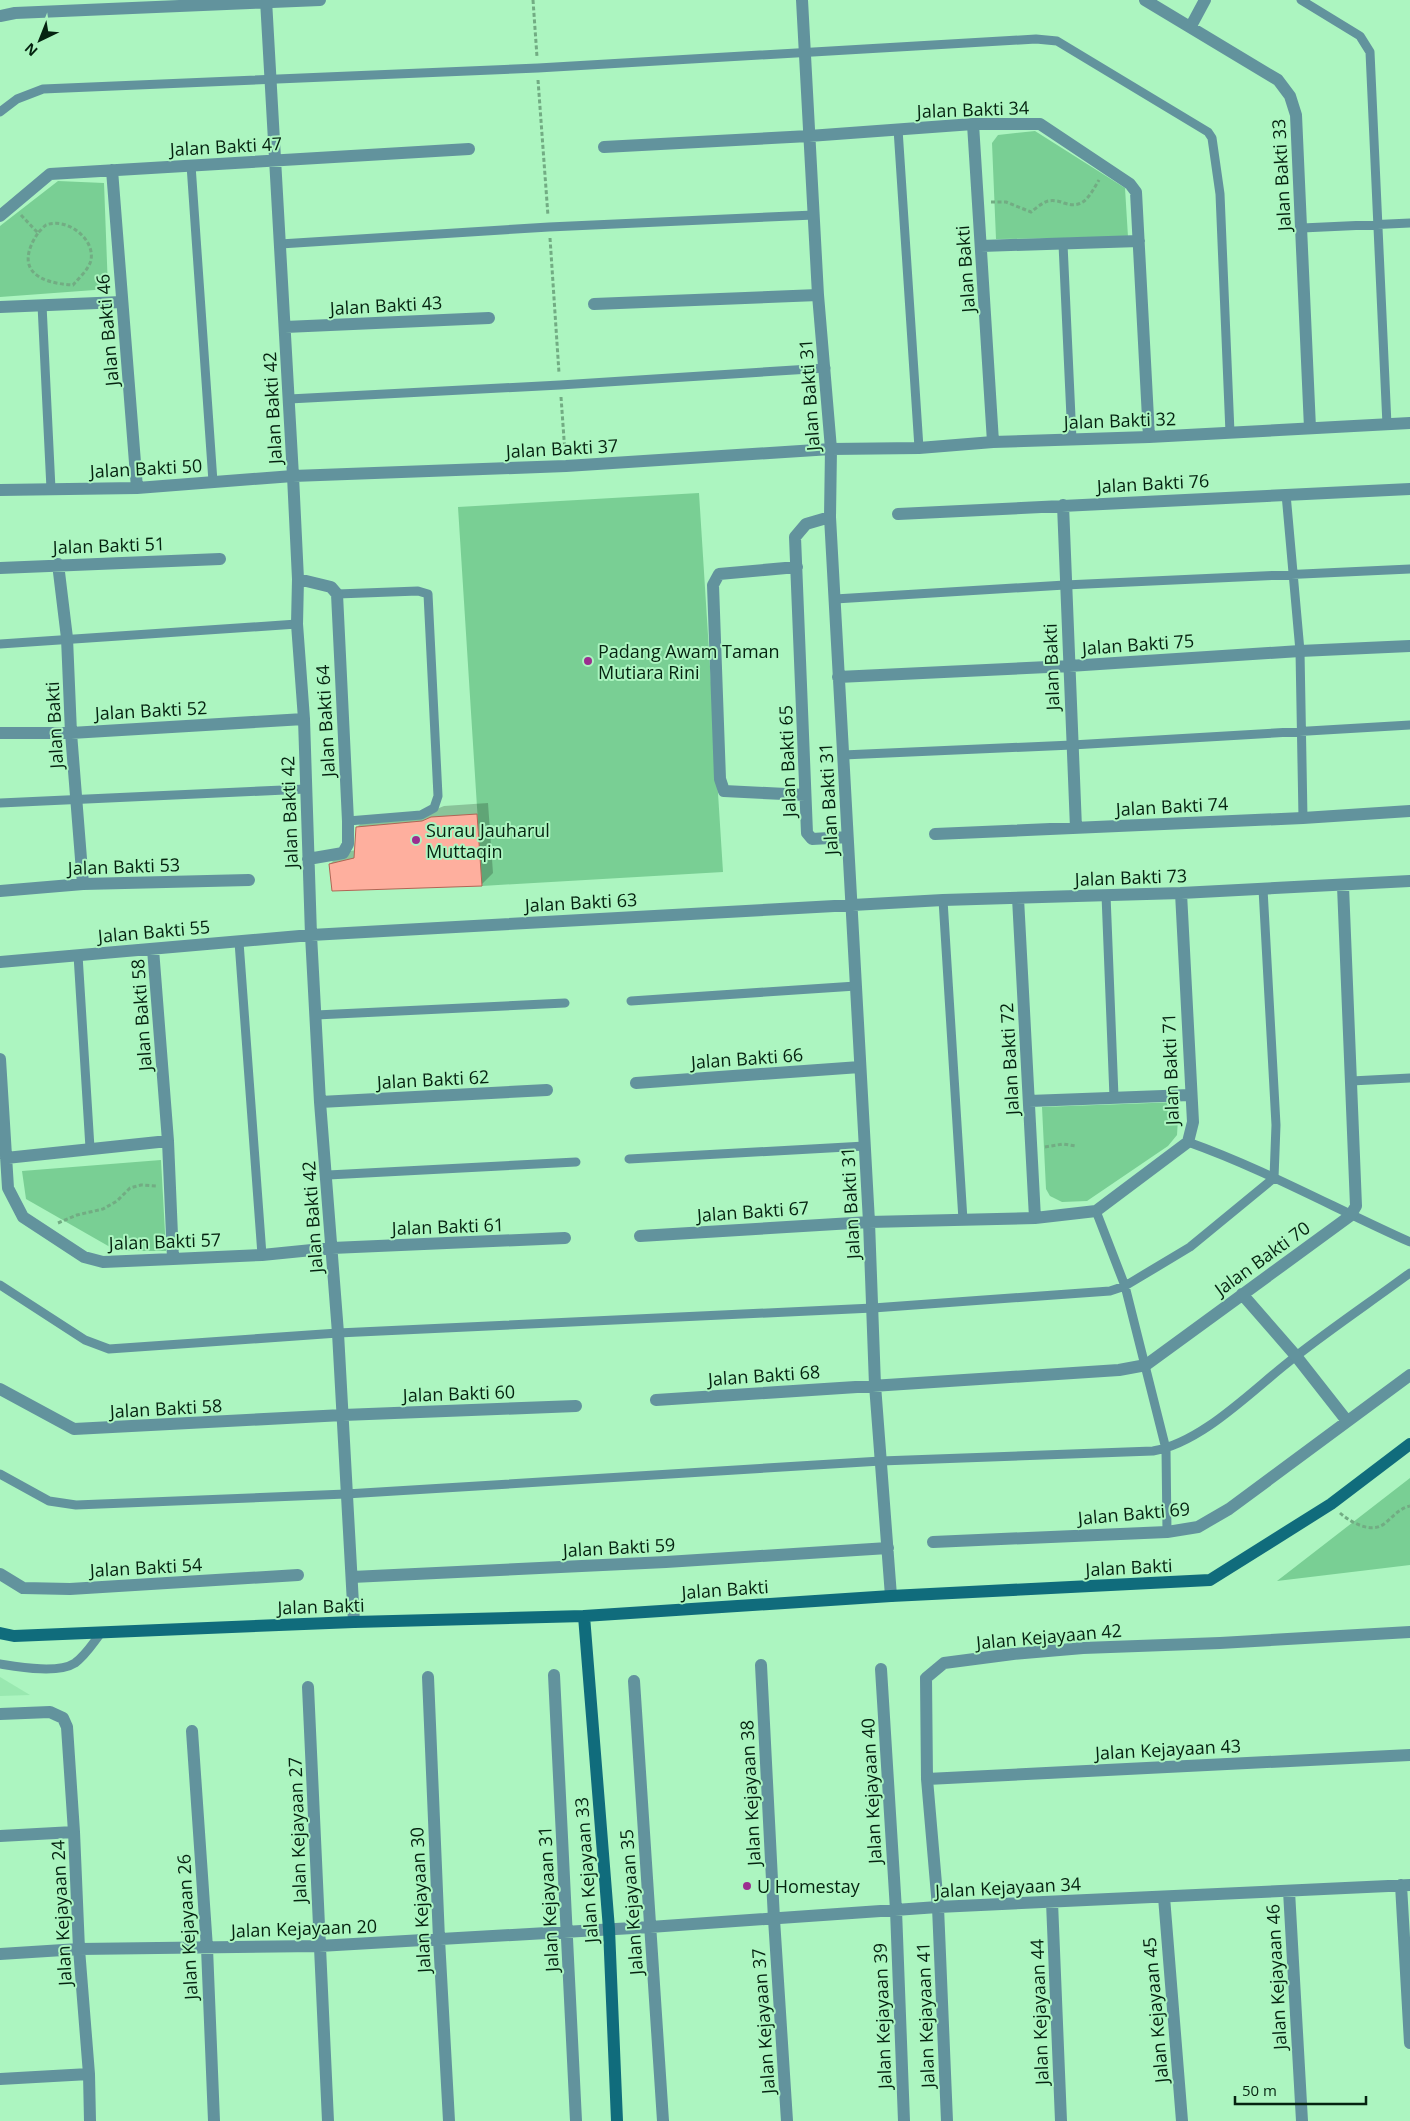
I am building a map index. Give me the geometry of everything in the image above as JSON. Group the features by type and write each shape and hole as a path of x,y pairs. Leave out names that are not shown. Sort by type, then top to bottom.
{"street":[{"path":"0,16 14,13 320,0"},
{"name":"Jalan Bakti 31","path":"802,0 818,295 826,368 831,449 830,516 869,1222 875,1385 891,1596"},
{"name":"Jalan Bakti 33","path":"1145,0 1278,80 1290,96 1296,115 1310,428"},
{"path":"1191,26 1205,0"},
{"name":"Jalan Bakti 42","path":"266,2 294,476 298,579 297,624 304,719 311,935 320,1102 328,1175 344,1415 346,1494 354,1622"},
{"name":"Jalan Bakti 34","path":"604,147 809,136 973,124 1040,124 1130,184 1136,192 1149,437"},
{"name":"Jalan Bakti","path":"973,124 993,442"},
{"name":"Jalan Bakti 47","path":"0,216 50,174 469,149"},
{"name":"Jalan Bakti 46","path":"112,170 137,488"},
{"path":"980,246 1139,241"},
{"path":"594,304 818,295"},
{"path":"0,307 122,302"},
{"name":"Jalan Bakti 43","path":"285,327 489,318"},
{"name":"Jalan Bakti 32","path":"831,449 919,448 993,442 1149,437 1410,423"},
{"name":"Jalan Bakti 37","path":"294,476 566,466 831,449"},
{"name":"Jalan Bakti 50","path":"0,490 137,488 294,476"},
{"name":"Jalan Bakti 76","path":"898,514 1410,489"},
{"name":"Jalan Bakti","path":"1063,505 1076,828"},
{"name":"Jalan Bakti 65","path":"830,516 806,524 796,537 807,833 812,839 847,837"},
{"name":"Jalan Bakti 51","path":"0,568 58,564 220,559"},
{"name":"Jalan Bakti","path":"58,564 67,638 71,733 83,884"},
{"path":"797,567 718,574 713,585 720,779 724,791 805,795"},
{"path":"298,579 331,587 337,594"},
{"name":"Jalan Bakti 64","path":"308,859 343,853 348,844 337,594"},
{"name":"Jalan Bakti 75","path":"838,677 1069,666 1410,646"},
{"name":"Jalan Bakti 52","path":"0,732 71,733 304,719"},
{"name":"Jalan Bakti 74","path":"935,834 1303,818 1410,811"},
{"name":"Jalan Bakti 53","path":"0,891 83,884 250,880"},
{"name":"Jalan Bakti 73","path":"852,905 943,900 1181,893 1410,881"},
{"path":"1343,886 1356,1206 1350,1216"},
{"name":"Jalan Bakti 71","path":"1096,1211 1188,1142 1193,1122 1190,1095 1181,893"},
{"name":"Jalan Bakti 72","path":"1018,898 1035,1218"},
{"name":"Jalan Bakti 63","path":"311,935 852,905"},
{"name":"Jalan Bakti 55","path":"0,962 311,935"},
{"name":"Jalan Bakti 58","path":"153,949 168,1141 173,1259"},
{"name":"Jalan Bakti 57","path":"0,1059 8,1188 23,1217 84,1257 103,1262 262,1255 332,1248"},
{"name":"Jalan Bakti 66","path":"636,1083 860,1067"},
{"name":"Jalan Bakti 62","path":"320,1102 547,1090"},
{"path":"1029,1101 1190,1095"},
{"path":"6,1158 168,1141"},
{"path":"869,1222 1035,1218 1096,1211"},
{"name":"Jalan Bakti 70","path":"875,1385 1119,1370 1146,1365 1350,1216"},
{"name":"Jalan Bakti 67","path":"640,1236 869,1222"},
{"name":"Jalan Bakti 61","path":"332,1248 565,1238"},
{"path":"1242,1294 1296,1356 1348,1421"},
{"name":"Jalan Bakti 69","path":"933,1542 1167,1532 1198,1526 1229,1509 1410,1375"},
{"name":"Jalan Bakti 68","path":"656,1400 875,1385"},
{"name":"Jalan Bakti 58","path":"0,1389 74,1429 344,1415"},
{"name":"Jalan Bakti 60","path":"344,1415 576,1406"},
{"name":"Jalan Bakti","path":"0,1633 14,1636 354,1622 584,1616 891,1596 1210,1580 1331,1504 1410,1444"},
{"name":"Jalan Bakti 59","path":"352,1577 676,1562 888,1548"},
{"name":"Jalan Bakti 54","path":"0,1574 23,1588 70,1589 298,1576"},
{"name":"Jalan Kejayaan 33","path":"584,1616 609,1929 618,2121"},
{"name":"Jalan Kejayaan 42","path":"938,1907 927,1779 926,1678 944,1663 1013,1654 1083,1648 1220,1643 1410,1632"},
{"name":"Jalan Kejayaan 38","path":"761,1664 774,1919"},
{"name":"Jalan Kejayaan 40","path":"881,1669 896,1910"},
{"name":"Jalan Kejayaan 31","path":"554,1675 576,2121"},
{"name":"Jalan Kejayaan 30","path":"428,1677 449,2121"},
{"name":"Jalan Kejayaan 35","path":"634,1681 663,2121"},
{"name":"Jalan Kejayaan 27","path":"308,1687 328,2121"},
{"name":"Jalan Kejayaan 24","path":"0,1714 50,1712 62,1718 67,1726 79,1949 89,2074 90,2121"},
{"name":"Jalan Kejayaan 26","path":"192,1731 208,1948 214,2121"},
{"name":"Jalan Kejayaan 43","path":"927,1779 1410,1755"},
{"path":"0,1836 74,1832"},
{"path":"1406,1885 1410,2043"},
{"name":"Jalan Kejayaan 34","path":"609,1929 938,1907 1406,1885"},
{"name":"Jalan Kejayaan 46","path":"1289,1892 1302,2121"},
{"name":"Jalan Kejayaan 45","path":"1164,1897 1182,2121"},
{"name":"Jalan Kejayaan 44","path":"1052,1902 1061,2121"},
{"name":"Jalan Kejayaan 41","path":"938,1907 947,2121"},
{"name":"Jalan Kejayaan 39","path":"896,1910 904,2121"},
{"name":"Jalan Kejayaan 37","path":"774,1919 787,2121"},
{"name":"Jalan Kejayaan 20","path":"0,1954 79,1949 319,1946 609,1929"},
{"path":"0,2079 89,2074"}],"lane":[{"path":"1301,0 1360,36 1370,52 1387,425"},
{"path":"0,112 17,99 43,89 538,68 1036,39 1057,41 1208,132 1212,138 1220,194 1230,433"},
{"path":"898,129 919,448"},
{"path":"191,166 214,482"},
{"path":"280,244 549,227 814,215"},
{"path":"1302,228 1410,223"},
{"path":"1062,244 1072,439"},
{"path":"42,306 51,490"},
{"path":"289,399 560,385 826,368"},
{"path":"1286,494 1300,651 1303,818"},
{"path":"835,599 1065,585 1410,569"},
{"path":"337,594 418,592 428,594 438,796 434,808 421,815 348,821"},
{"path":"0,644 297,624"},
{"path":"843,756 1072,745 1410,725"},
{"path":"0,804 306,789"},
{"path":"0,1285 85,1340 109,1349 338,1333 873,1308 1110,1290 1125,1286 1190,1246 1274,1178 1276,1125 1263,889"},
{"path":"1106,895 1114,1097"},
{"path":"943,900 963,1220"},
{"path":"239,942 262,1255"},
{"path":"78,955 90,1148"},
{"path":"631,1001 856,986"},
{"path":"316,1015 565,1003"},
{"path":"1351,1081 1410,1078"},
{"path":"1188,1142 1230,1157 1350,1216 1410,1242"},
{"path":"629,1159 865,1146"},
{"path":"328,1175 576,1162"},
{"path":"1096,1211 1125,1286 1166,1449 1167,1532"},
{"path":"0,1474 49,1500 76,1505 346,1494 881,1461 1153,1451 1166,1449 1202,1431 1296,1356 1410,1273"},
{"path":"0,1664 27,1668 60,1668 73,1664 87,1651 101,1633"}],"path":[{"path":"978,203 1006,202 1031,212 1048,201 1059,201 1071,206 1084,203 1106,168"},
{"path":"12,206 38,233"},
{"path":"57,224 71,227 84,236 90,248 91,260 85,271 73,285 53,284 35,274 27,263 27,252 38,233 47,225 57,224"},
{"path":"1031,1147 1063,1144 1076,1146"},
{"path":"58,1223 77,1215 103,1209 116,1201 130,1188 141,1185 170,1186"},
{"path":"1331,1504 1352,1522 1371,1528 1383,1525 1398,1512 1410,1506"}],"shaded area":[{"path":"1035,131 1125,188 1128,237 996,239 992,143 998,135"},
{"path":"58,181 104,183 108,289 0,297 0,226"},
{"name":"Padang Awam Taman Mutiara Rini","path":"699,493 723,872 482,886 458,507"},
{"path":"1179,1102 1177,1135 1168,1146 1087,1201 1062,1202 1050,1196 1046,1189 1042,1107"},
{"path":"161,1160 166,1251 117,1251 26,1199 22,1171"},
{"path":"1410,1478 1410,1565 1277,1581"},
{"path":"0,1677 30,1695 0,1696"}],"building":[{"name":"Surau Jauharul Muttaqin","path":"477,814 482,886 332,891 329,864 354,858 356,827 422,821 431,817"}],"place":[{"name":"Padang Awam Taman Mutiara Rini","path":"588,661"},
{"name":"Surau Jauharul Muttaqin","path":"416,840"},
{"name":"U Homestay","path":"747,1886"}]}
